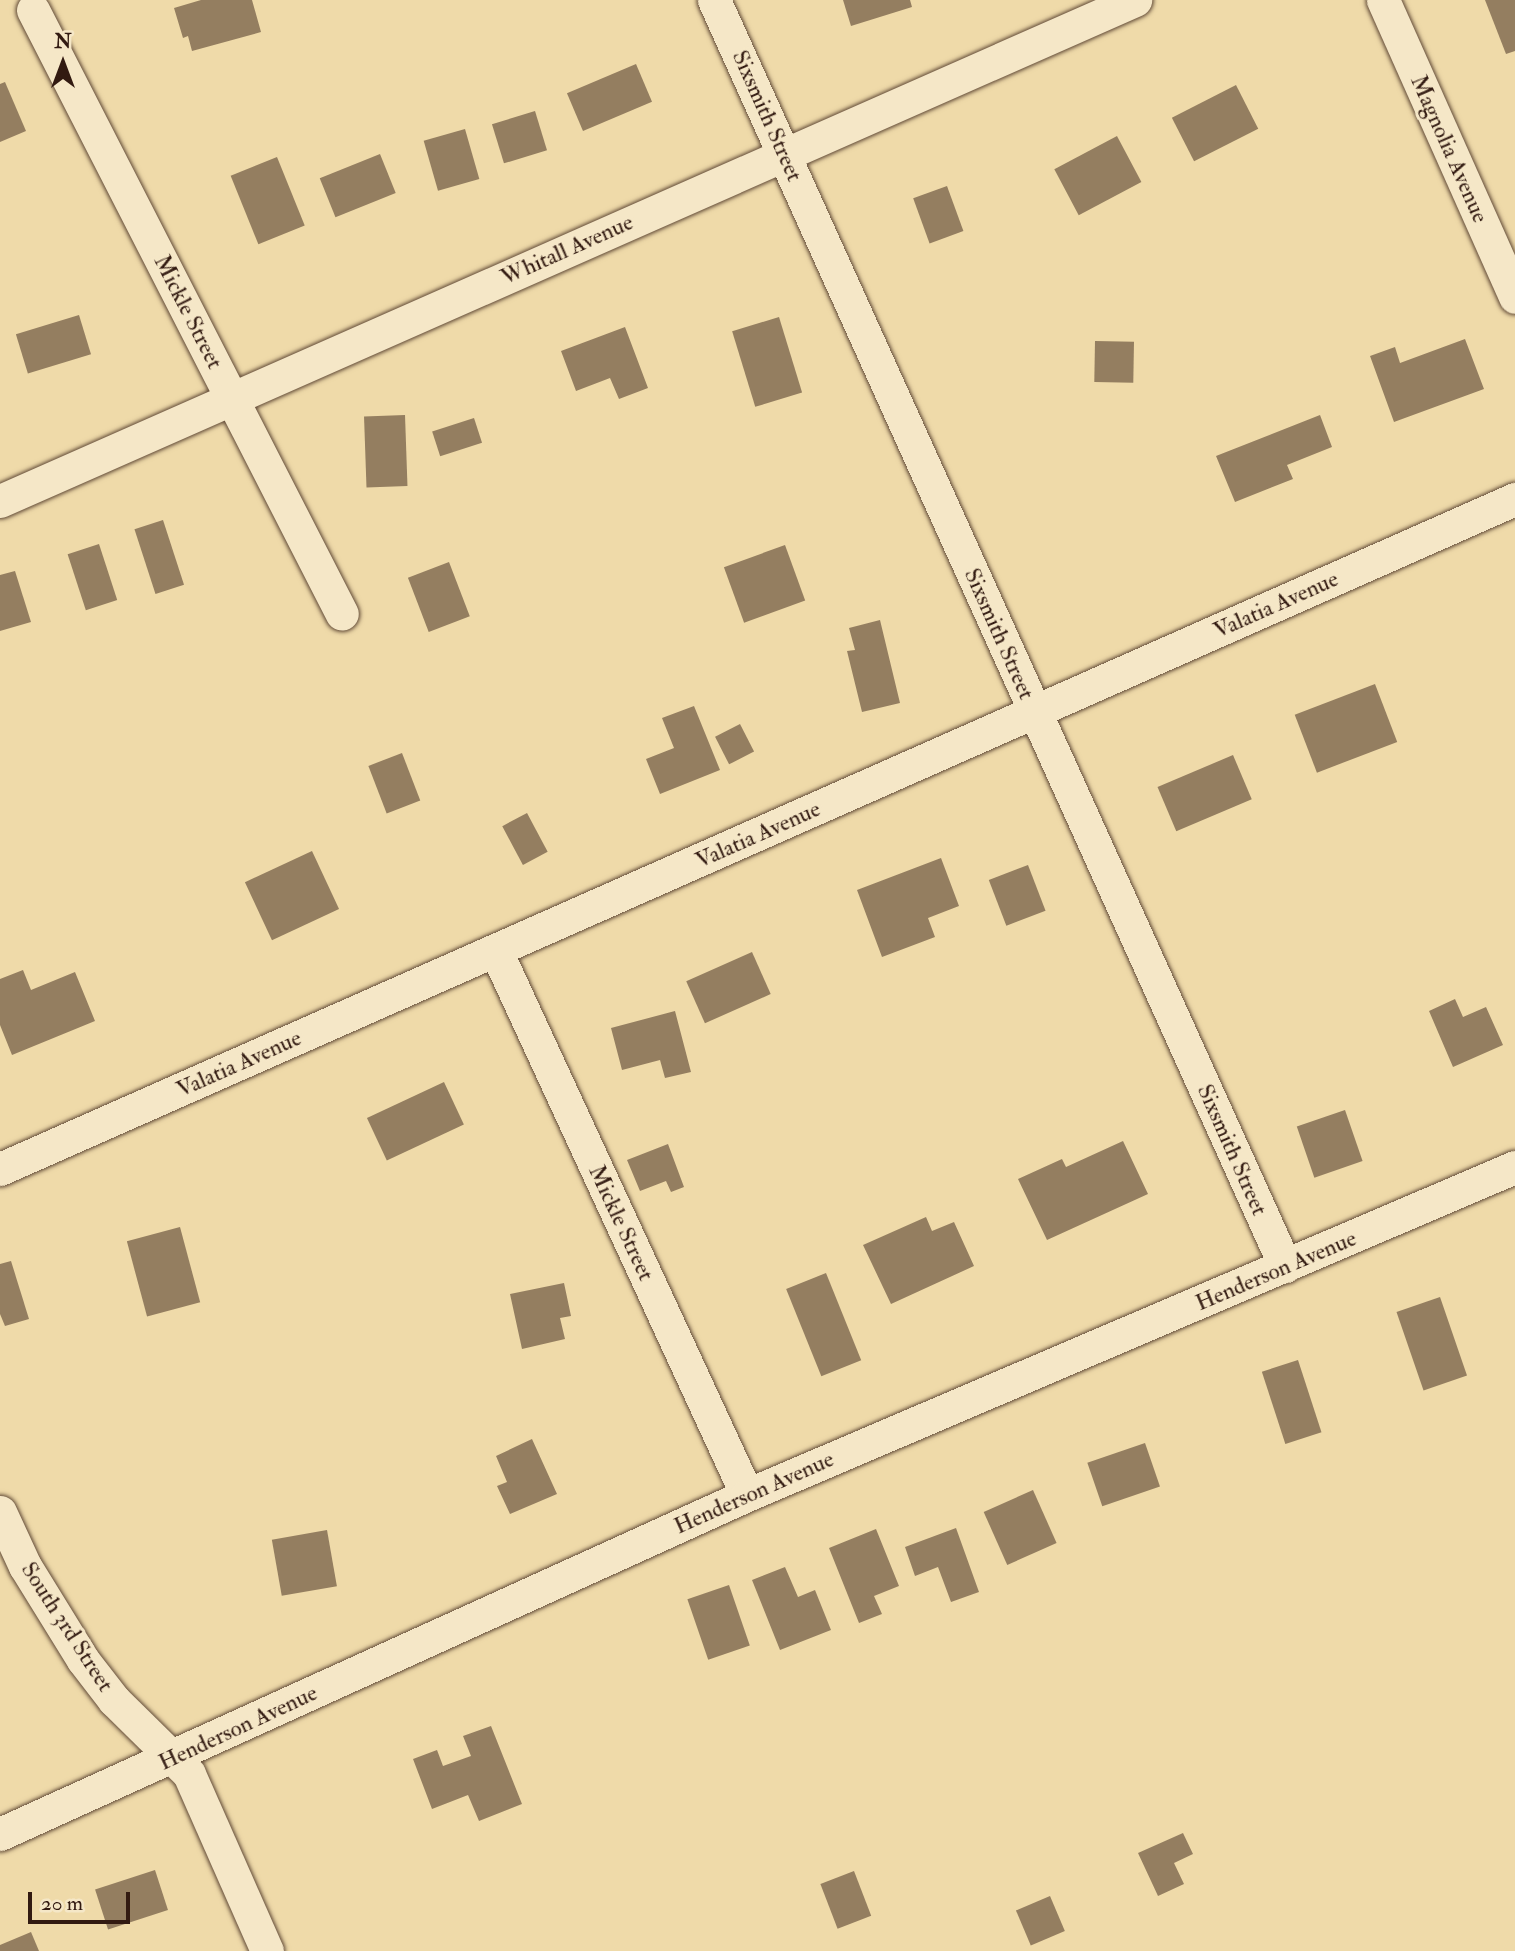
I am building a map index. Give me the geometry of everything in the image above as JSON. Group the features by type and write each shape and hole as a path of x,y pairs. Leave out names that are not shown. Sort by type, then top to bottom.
{"street":[{"name":"Sixsmith Street","path":"714,0 1285,1266"},
{"name":"Whitall Avenue","path":"0,500 1135,0"},
{"name":"Magnolia Avenue","path":"1382,0 1515,298"},
{"name":"Mickle Street","path":"33,10 342,614"},
{"name":"Valatia Avenue","path":"0,1169 1515,499"},
{"name":"Mickle Street","path":"496,951 747,1495"},
{"name":"Henderson Avenue","path":"0,1834 176,1757 747,1495 1515,1167"},
{"name":"South 3rd Street","path":"0,1511 25,1566 83,1660 114,1700 176,1757 199,1791 267,1951"}],"building":[{"path":"201,0 252,0 261,32 192,51 188,36 183,38 174,8"},
{"path":"843,0 910,0 912,7 851,26"},
{"path":"1485,0 1515,0 1515,51 1506,54"},
{"path":"636,64 652,102 583,131 567,93"},
{"path":"5,82 26,131 0,142 0,84"},
{"path":"1236,85 1258,129 1194,161 1172,118"},
{"path":"535,111 547,150 504,163 492,124"},
{"path":"465,129 479,179 438,191 424,141"},
{"path":"1117,136 1141,182 1079,215 1054,169"},
{"path":"380,154 396,193 335,217 320,178"},
{"path":"277,157 305,226 258,244 231,176"},
{"path":"947,186 963,231 930,243 913,198"},
{"path":"79,315 91,354 28,374 16,334"},
{"path":"779,317 802,393 755,407 732,331"},
{"path":"625,327 648,388 619,399 610,378 576,391 561,351"},
{"path":"1465,339 1484,389 1394,422 1370,356 1395,347 1400,363"},
{"path":"1095,341 1134,342 1133,383 1094,382"},
{"path":"405,415 407,486 367,487 364,416"},
{"path":"1320,415 1332,447 1287,465 1293,479 1235,502 1216,456"},
{"path":"474,418 482,443 440,456 432,432"},
{"path":"163,520 184,585 155,594 134,529"},
{"path":"99,544 117,600 86,610 68,554"},
{"path":"785,545 805,600 744,623 724,567"},
{"path":"449,562 470,616 429,632 408,578"},
{"path":"15,571 31,622 0,631 0,575"},
{"path":"880,620 900,703 862,712 847,651 855,650 849,628"},
{"path":"1375,684 1397,742 1317,773 1295,715"},
{"path":"694,706 720,770 660,794 646,759 674,748 662,718"},
{"path":"740,724 754,752 729,764 715,737"},
{"path":"402,753 420,801 387,814 368,766"},
{"path":"1233,755 1252,799 1176,831 1158,787"},
{"path":"527,813 548,852 523,865 502,826"},
{"path":"312,851 339,909 272,940 245,882"},
{"path":"941,858 959,906 928,918 935,937 882,957 857,890"},
{"path":"1028,865 1046,911 1006,926 989,880"},
{"path":"752,952 771,994 705,1023 686,981"},
{"path":"23,970 31,990 75,972 95,1021 12,1055 0,1025 0,979"},
{"path":"1455,999 1463,1017 1486,1007 1503,1045 1453,1067 1429,1011"},
{"path":"675,1011 691,1072 665,1078 660,1060 622,1070 611,1028"},
{"path":"444,1082 464,1125 387,1161 367,1118"},
{"path":"1345,1110 1363,1161 1314,1178 1297,1127"},
{"path":"1123,1141 1148,1194 1047,1240 1018,1179 1062,1159 1066,1167"},
{"path":"668,1144 684,1187 671,1192 666,1181 640,1191 627,1160"},
{"path":"926,1217 932,1231 954,1222 974,1266 891,1304 863,1245"},
{"path":"180,1227 200,1302 147,1317 127,1241"},
{"path":"11,1261 29,1319 5,1326 0,1314 0,1264"},
{"path":"826,1273 861,1360 821,1376 786,1289"},
{"path":"564,1283 571,1316 560,1318 565,1339 522,1349 510,1294"},
{"path":"1440,1297 1467,1375 1424,1390 1397,1312"},
{"path":"1298,1360 1321,1432 1285,1444 1262,1372"},
{"path":"532,1439 557,1494 510,1514 497,1486 507,1482 496,1456"},
{"path":"1145,1443 1160,1486 1102,1506 1087,1463"},
{"path":"1033,1490 1057,1543 1007,1565 984,1512"},
{"path":"956,1528 979,1592 951,1602 938,1567 915,1576 905,1547"},
{"path":"876,1529 899,1586 874,1596 882,1614 859,1623 829,1548"},
{"path":"327,1530 337,1586 282,1596 272,1540"},
{"path":"785,1567 798,1597 815,1590 831,1630 780,1650 752,1580"},
{"path":"729,1585 750,1646 708,1660 687,1599"},
{"path":"491,1726 522,1804 479,1821 468,1795 432,1809 413,1759 437,1750 443,1766 471,1756 463,1736"},
{"path":"1183,1833 1193,1854 1174,1863 1184,1884 1158,1896 1138,1853"},
{"path":"155,1870 168,1910 108,1929 95,1889"},
{"path":"854,1871 871,1916 838,1929 820,1884"},
{"path":"1050,1896 1065,1931 1031,1945 1016,1910"},
{"path":"31,1932 39,1951 0,1951 0,1945"}]}
